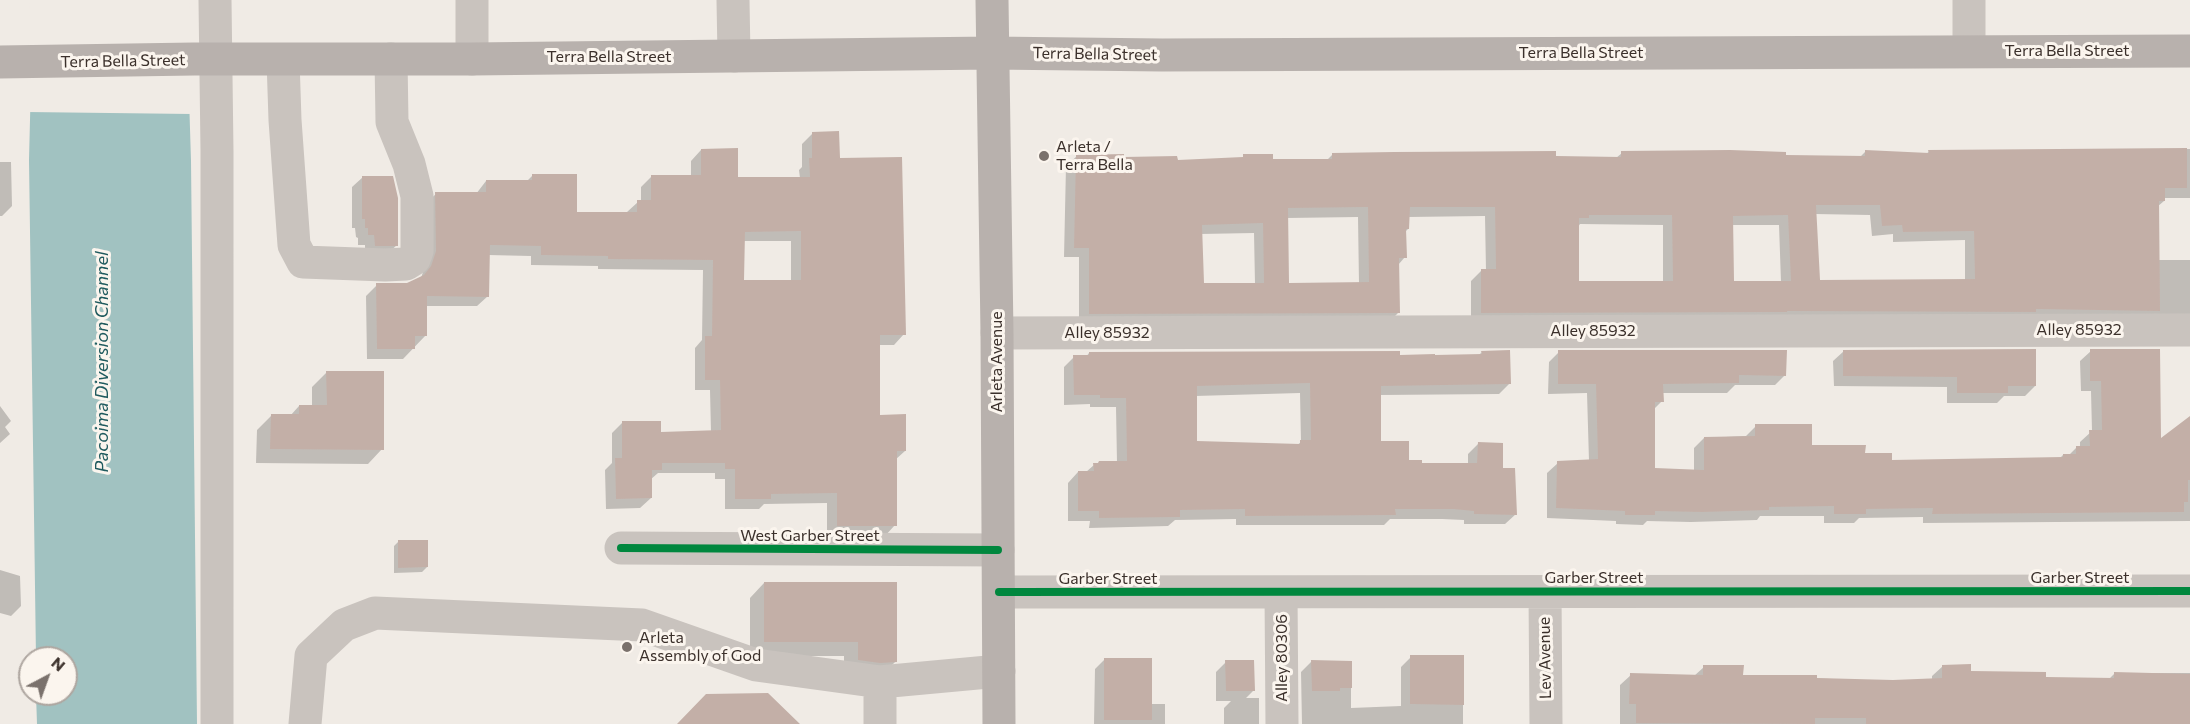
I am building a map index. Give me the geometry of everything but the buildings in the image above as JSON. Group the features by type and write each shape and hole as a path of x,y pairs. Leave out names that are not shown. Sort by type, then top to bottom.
{"main road":[{"name":"Arleta Avenue","path":"992,0 999,724"},
{"name":"Terra Bella Street","path":"12,63 204,59 992,53 1174,55 2190,51"}],"street":[{"path":"215,0 204,59 217,151 217,724"},
{"path":"472,0 472,58"},
{"path":"733,0 734,56"},
{"path":"1969,0 1969,51"},
{"path":"283,60 294,245 303,262 385,265 406,264 414,259 417,251 417,196 409,164 392,123 391,59"},
{"name":"Alley 85932","path":"997,333 2190,330"},
{"name":"West Garber Street","path":"621,548 998,550"},
{"name":"Garber Street","path":"999,592 2190,591"},
{"name":"Alley 80306","path":"1281,592 1282,724"},
{"name":"Lev Avenue","path":"1545,592 1546,724"},
{"path":"305,724 311,656 344,625 375,613 642,625 756,665 880,682 999,672"},
{"path":"880,682 880,724"}],"water":[{"name":"Pacoima Diversion Channel","path":"33,0 186,0 191,161 197,724 37,724 36,706 78,706 78,646 36,646 29,160"}],"pier":[{"path":"30,0 189,0 192,114 27,112"}],"cycle path":[{"path":"621,548 998,550"},
{"path":"999,592 2190,591"}],"place":[{"name":"Arleta / Terra Bella","path":"1044,156"},
{"name":"Arleta Assembly of God","path":"627,647"}]}
